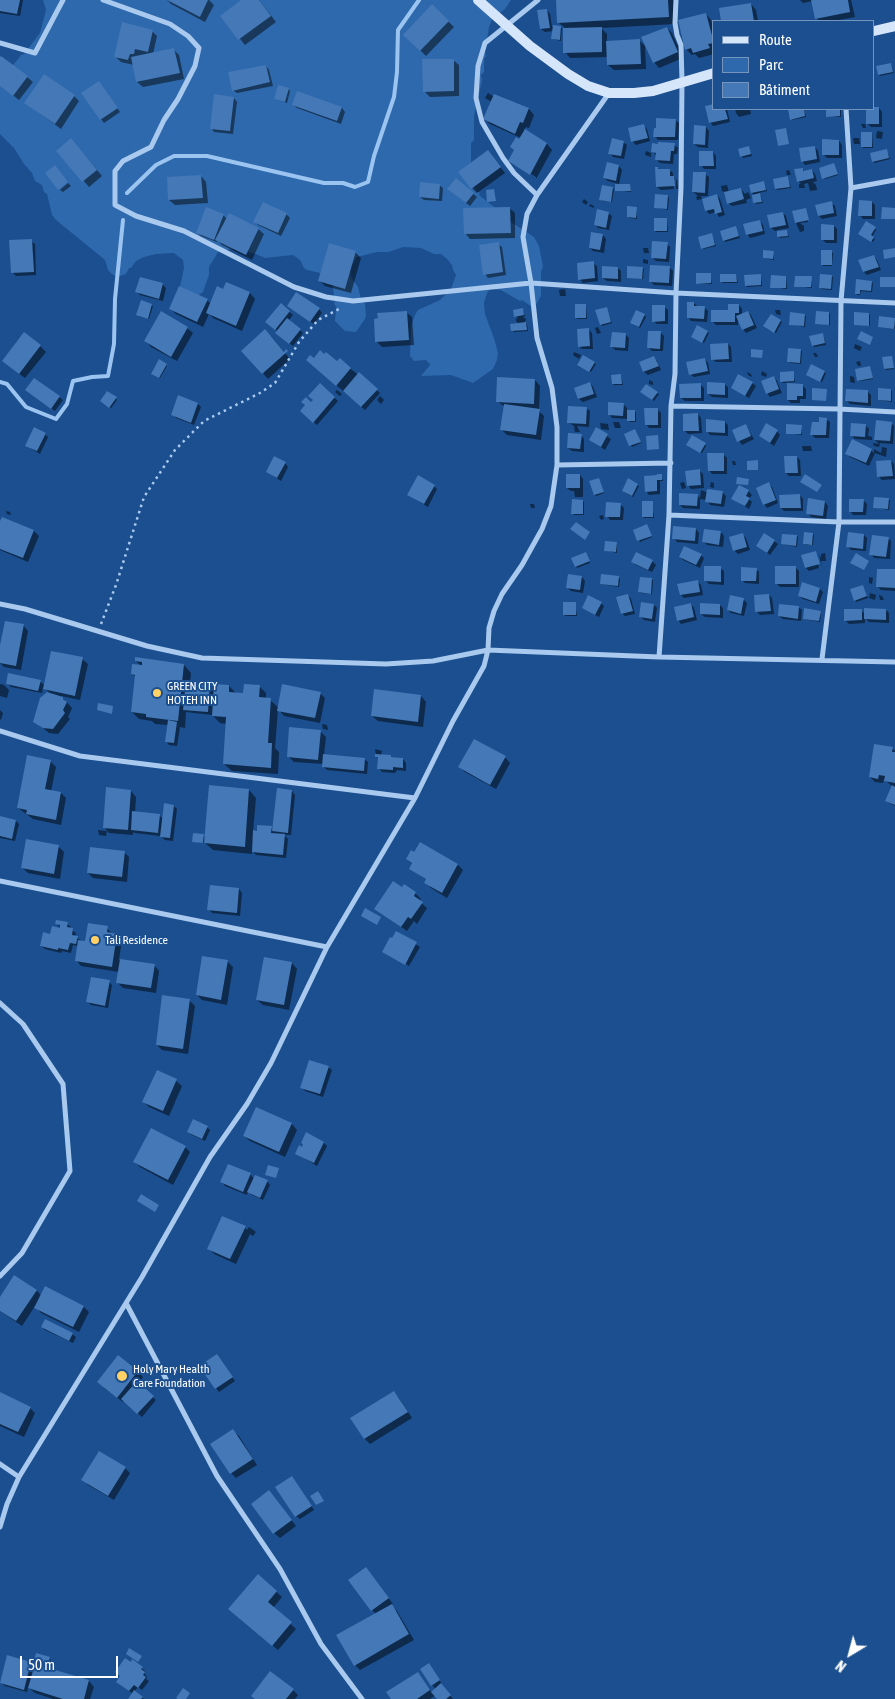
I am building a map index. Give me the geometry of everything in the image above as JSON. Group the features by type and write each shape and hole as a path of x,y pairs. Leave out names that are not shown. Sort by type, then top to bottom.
{"street":[{"path":"0,43 35,53 63,0"},
{"path":"103,0 170,24 188,36 199,48 195,66 151,147 123,161 115,171 115,205 136,216 184,231 294,287 326,297 353,302 531,283 676,293 895,302"},
{"path":"478,0 530,46 568,74 588,86 609,93 634,93 653,90 712,74"},
{"path":"536,195 514,173 503,158 482,122 476,98 478,66 485,43 538,0"},
{"path":"659,657 669,516 671,406 675,374 676,293 681,188 682,81 681,45 675,23 676,0"},
{"path":"875,31 895,26"},
{"path":"0,1527 7,1504 19,1477 126,1303 210,1157 247,1104 271,1063 327,948 415,798 453,721 484,666 488,650 489,628 494,611 502,594 522,565 542,529 550,506 557,464 558,427 552,388 537,338 531,283 523,237 527,214 536,195 609,93"},
{"path":"822,659 839,522 841,301 852,188 846,110"},
{"path":"852,188 895,180"},
{"path":"671,406 895,412"},
{"path":"557,464 670,463"},
{"path":"669,516 895,522"},
{"path":"0,604 25,609 147,646 202,658 386,664 433,661 488,650 659,657 895,662"},
{"path":"0,732 80,756 415,798"},
{"path":"0,881 327,948"},
{"path":"0,1003 23,1024 62,1084 70,1171 22,1253 0,1276"},
{"path":"126,1303 216,1476 280,1568 321,1644 362,1699"},
{"path":"0,1464 19,1477"}],"path":[{"path":"98,630 116,585 144,497 175,450 204,421 260,393 275,383 300,342 318,320 353,302"}],"green space":[{"path":"43,0 511,0 505,9 492,19 489,27 484,72 481,75 482,80 474,116 474,140 471,143 471,179 476,191 480,193 479,195 511,222 534,237 539,246 543,266 541,272 541,296 533,306 501,290 490,289 487,293 484,303 485,314 498,353 493,369 473,383 451,375 421,376 430,365 426,360 414,361 410,356 411,326 418,310 440,300 451,289 456,275 452,265 441,254 434,254 421,248 403,247 389,252 377,252 357,257 350,268 351,277 358,287 361,299 365,304 366,315 356,332 345,331 335,321 336,307 332,282 320,273 304,268 300,260 293,255 265,258 235,248 218,252 209,267 209,275 203,292 193,299 180,287 184,268 183,260 174,253 144,257 136,261 126,274 117,277 112,274 108,270 105,260 52,215 47,194 44,192 42,185 35,181 32,173 14,148 0,134 0,76 24,54 40,33 46,10"}],"building":[{"path":"0,0 20,0 17,14 0,11"},
{"path":"167,0 208,0 200,17"},
{"path":"241,0 259,0 271,16 238,40 220,16"},
{"path":"556,0 668,0 669,17 557,23"},
{"path":"811,0 848,0 850,12 815,19"},
{"path":"751,3 754,20 721,20 719,8"},
{"path":"432,4 449,21 420,51 403,35"},
{"path":"547,9 550,28 540,29 537,10"},
{"path":"706,13 712,36 712,43 708,44 710,48 693,53 691,48 685,50 678,20"},
{"path":"122,22 153,30 148,52 135,49 134,54 130,54 128,60 114,57"},
{"path":"553,25 561,26 560,40 551,39"},
{"path":"602,27 602,52 563,53 563,28"},
{"path":"667,27 678,52 653,63 641,37"},
{"path":"640,39 641,64 607,65 606,41"},
{"path":"174,48 180,73 136,82 131,57"},
{"path":"1,56 28,76 13,96 0,86"},
{"path":"422,59 454,59 454,91 423,92"},
{"path":"891,63 893,72 878,75 876,66"},
{"path":"266,65 270,82 232,91 228,72"},
{"path":"44,74 75,95 55,124 24,103"},
{"path":"99,81 118,108 100,120 81,93"},
{"path":"278,85 289,88 285,102 274,99"},
{"path":"297,91 342,107 337,121 292,105"},
{"path":"214,94 234,97 230,131 210,129"},
{"path":"494,94 529,108 523,123 520,122 515,134 483,119"},
{"path":"712,104 712,110 725,110 728,119 709,123 705,106"},
{"path":"875,107 879,107 879,124 866,124 866,110 875,110"},
{"path":"788,110 804,110 805,116 790,120"},
{"path":"826,110 840,110 840,116 826,117"},
{"path":"656,118 676,119 675,137 653,137 654,128 656,128"},
{"path":"644,124 648,138 631,142 628,128"},
{"path":"694,125 706,126 705,145 693,144"},
{"path":"786,128 789,144 778,146 775,130"},
{"path":"525,129 547,143 530,175 508,161 514,150 510,147 516,137 519,139"},
{"path":"861,132 872,132 872,147 861,147"},
{"path":"71,138 97,170 82,182 56,151"},
{"path":"612,138 624,141 621,156 608,154"},
{"path":"822,139 839,140 839,155 822,155"},
{"path":"658,142 675,143 674,151 671,151 670,161 655,160 656,153 651,152 652,143 658,144"},
{"path":"749,146 751,154 740,157 738,149"},
{"path":"815,146 817,159 801,162 799,148"},
{"path":"887,149 889,158 872,162 870,153"},
{"path":"488,150 501,167 471,189 458,172"},
{"path":"699,151 713,151 714,166 699,166"},
{"path":"607,162 619,165 616,181 603,178"},
{"path":"834,163 838,174 822,179 819,168"},
{"path":"55,165 68,182 58,190 45,173"},
{"path":"655,167 658,167 658,169 670,169 670,176 674,176 675,186 656,187"},
{"path":"803,168 803,171 812,169 814,178 797,182 794,169"},
{"path":"693,172 706,172 705,193 692,192"},
{"path":"201,175 203,198 168,200 167,177"},
{"path":"788,176 790,187 775,189 773,179"},
{"path":"456,178 474,193 466,203 447,189"},
{"path":"764,181 766,190 751,193 749,185"},
{"path":"420,182 440,184 439,199 419,197"},
{"path":"615,184 630,184 631,191 615,191"},
{"path":"602,185 613,187 611,202 599,200"},
{"path":"741,188 744,199 727,204 724,192"},
{"path":"494,189 496,201 487,202 486,190"},
{"path":"760,193 762,202 753,203 752,195"},
{"path":"655,194 668,195 667,209 654,208"},
{"path":"717,194 722,212 715,214 714,209 705,211 702,199"},
{"path":"859,200 872,201 872,216 858,216"},
{"path":"832,201 834,213 818,216 815,205"},
{"path":"263,202 287,213 278,233 253,222"},
{"path":"627,206 637,207 636,218 627,217"},
{"path":"206,207 224,214 214,240 196,233"},
{"path":"510,207 511,233 464,234 463,208"},
{"path":"882,207 895,208 895,219 881,219"},
{"path":"806,208 809,220 795,223 792,211"},
{"path":"597,209 609,212 606,228 594,225"},
{"path":"783,212 786,225 770,228 767,215"},
{"path":"229,213 259,228 246,255 215,240"},
{"path":"654,218 667,218 667,231 654,231"},
{"path":"760,220 763,231 746,235 743,224"},
{"path":"866,221 876,227 871,235 874,237 871,242 858,234"},
{"path":"821,224 834,225 834,240 821,240"},
{"path":"736,226 739,236 723,241 720,231"},
{"path":"787,230 788,236 777,237 777,231"},
{"path":"591,232 603,234 600,250 589,248"},
{"path":"712,233 715,245 701,249 698,237"},
{"path":"32,239 34,272 11,273 9,240"},
{"path":"652,241 668,242 666,259 651,258"},
{"path":"499,242 503,272 483,275 479,245"},
{"path":"329,243 356,251 345,289 318,281"},
{"path":"895,248 895,257 884,259 883,250"},
{"path":"763,250 774,251 773,259 763,258"},
{"path":"821,250 832,250 832,265 821,265"},
{"path":"874,255 879,267 863,272 858,260"},
{"path":"594,261 595,278 578,280 577,263"},
{"path":"650,265 670,266 669,283 649,282"},
{"path":"602,266 618,267 618,279 602,278"},
{"path":"627,266 643,267 642,279 627,278"},
{"path":"696,273 711,273 711,283 696,284"},
{"path":"720,274 736,274 737,282 720,282"},
{"path":"761,274 761,285 745,286 744,275"},
{"path":"820,274 832,275 831,289 819,288"},
{"path":"771,275 786,276 786,288 770,288"},
{"path":"795,276 812,276 811,287 794,287"},
{"path":"140,277 163,283 159,299 135,292"},
{"path":"880,277 895,277 895,287 880,287"},
{"path":"856,279 872,281 871,291 860,290 860,294 855,294"},
{"path":"226,282 250,292 236,326 206,313 217,286 223,289"},
{"path":"179,286 208,299 197,322 169,309"},
{"path":"296,292 320,308 310,322 287,306"},
{"path":"141,300 152,304 148,319 136,315"},
{"path":"687,302 694,302 694,306 705,306 704,319 687,318"},
{"path":"281,303 290,311 275,330 265,322"},
{"path":"575,304 586,304 586,318 575,318"},
{"path":"728,304 739,304 739,313 735,313 735,322 711,322 711,310 728,310"},
{"path":"652,305 665,305 665,321 652,322"},
{"path":"607,307 611,322 600,325 595,310"},
{"path":"523,308 524,315 514,317 513,310"},
{"path":"636,310 645,314 639,327 630,323"},
{"path":"161,311 188,327 171,357 144,341"},
{"path":"407,311 409,340 375,342 374,319 378,318 377,313"},
{"path":"748,311 754,325 742,330 736,316"},
{"path":"816,311 829,312 829,325 815,324"},
{"path":"790,312 805,314 804,326 789,325"},
{"path":"854,312 869,313 869,326 854,325"},
{"path":"771,314 781,320 774,333 763,326"},
{"path":"879,316 895,318 894,329 878,327"},
{"path":"287,318 301,329 289,344 275,333"},
{"path":"526,322 527,330 511,331 510,324"},
{"path":"697,325 708,331 702,343 691,337"},
{"path":"589,328 590,346 578,347 577,329"},
{"path":"265,329 284,352 286,349 288,351 262,374 241,351"},
{"path":"648,331 661,331 660,349 647,348"},
{"path":"861,331 873,337 870,345 857,339"},
{"path":"24,332 41,345 19,374 2,361"},
{"path":"612,332 626,333 625,348 610,347"},
{"path":"823,333 825,343 812,346 809,336"},
{"path":"728,343 729,359 711,360 710,344"},
{"path":"788,348 801,349 800,363 787,362"},
{"path":"751,349 763,350 762,358 751,357"},
{"path":"320,350 324,354 326,352 337,361 340,358 351,368 336,386 306,360 310,355 314,358"},
{"path":"583,355 595,362 589,372 577,365"},
{"path":"654,356 659,366 643,372 639,362"},
{"path":"892,356 894,368 884,369 882,357"},
{"path":"705,358 708,371 689,375 686,362"},
{"path":"159,359 167,364 159,378 151,374"},
{"path":"811,364 825,371 820,382 806,375"},
{"path":"870,366 873,378 857,381 855,369"},
{"path":"794,371 794,381 780,382 780,372"},
{"path":"359,372 378,389 361,407 343,391"},
{"path":"621,374 622,384 612,384 611,375"},
{"path":"738,374 753,382 745,396 731,388"},
{"path":"774,376 779,389 766,394 761,381"},
{"path":"497,377 535,379 534,404 496,402"},
{"path":"34,378 60,396 51,409 25,390"},
{"path":"590,382 594,394 578,399 574,388"},
{"path":"707,382 725,383 725,395 707,394"},
{"path":"320,383 335,397 313,423 300,411 305,405 301,402 306,397 311,402 313,400 308,396"},
{"path":"701,383 701,398 680,398 679,384"},
{"path":"787,383 803,384 803,396 797,396 797,400 787,400"},
{"path":"646,384 658,392 652,400 640,392"},
{"path":"812,388 827,389 826,401 812,400"},
{"path":"878,388 891,389 891,401 878,400"},
{"path":"846,389 868,390 868,403 845,401"},
{"path":"107,391 117,397 109,408 100,401"},
{"path":"178,395 198,403 191,423 171,415"},
{"path":"608,402 624,403 623,416 608,415"},
{"path":"504,404 540,409 536,435 500,430"},
{"path":"568,406 587,407 586,424 567,423"},
{"path":"644,408 658,408 658,425 645,425"},
{"path":"627,410 635,410 635,421 627,421"},
{"path":"698,413 699,431 683,431 683,414"},
{"path":"819,417 827,418 826,435 810,435 812,422 819,422"},
{"path":"706,419 725,421 725,433 706,432"},
{"path":"876,420 892,422 890,441 874,440"},
{"path":"766,423 778,430 770,443 759,436"},
{"path":"851,423 866,424 865,437 850,436"},
{"path":"746,424 751,436 737,442 732,430"},
{"path":"786,424 802,425 801,434 786,434"},
{"path":"34,427 46,433 37,451 25,446"},
{"path":"596,427 608,434 601,447 589,440"},
{"path":"635,429 641,442 629,446 624,434"},
{"path":"568,433 582,434 580,449 567,448"},
{"path":"658,435 659,449 647,450 646,436"},
{"path":"692,435 706,443 700,453 686,445"},
{"path":"852,439 872,449 866,463 845,454"},
{"path":"707,453 724,453 724,471 708,471"},
{"path":"274,456 286,462 277,478 266,472"},
{"path":"784,456 797,456 798,473 785,473"},
{"path":"758,460 758,470 747,470 747,461"},
{"path":"891,460 893,476 877,477 876,461"},
{"path":"700,469 701,485 687,486 685,471"},
{"path":"566,474 580,474 580,488 566,488"},
{"path":"662,474 662,480 657,480 657,491 645,492 644,476"},
{"path":"805,474 822,485 817,492 800,482"},
{"path":"418,475 435,485 424,504 407,495"},
{"path":"737,477 749,479 748,485 736,484"},
{"path":"599,478 604,492 594,495 589,481"},
{"path":"628,478 638,484 632,496 622,491"},
{"path":"769,482 776,500 763,505 756,488"},
{"path":"739,485 749,490 746,496 750,498 745,506 731,499"},
{"path":"707,489 723,491 721,504 705,502"},
{"path":"679,493 698,494 697,506 679,505"},
{"path":"800,494 801,508 780,508 779,495"},
{"path":"874,497 889,498 888,509 873,508"},
{"path":"808,498 825,501 823,516 806,514"},
{"path":"572,499 583,500 583,514 571,514"},
{"path":"849,499 864,499 863,512 849,512"},
{"path":"642,501 653,501 653,517 642,517"},
{"path":"606,502 621,503 620,517 605,517"},
{"path":"2,517 34,530 23,558 0,549 0,521"},
{"path":"576,522 590,532 585,540 570,529"},
{"path":"647,524 652,536 637,541 633,530"},
{"path":"673,526 696,528 695,541 672,539"},
{"path":"704,529 721,531 719,545 702,542"},
{"path":"804,532 813,533 812,545 803,544"},
{"path":"848,532 864,534 863,549 846,547"},
{"path":"743,533 747,547 733,551 729,537"},
{"path":"764,533 775,540 767,553 756,546"},
{"path":"782,534 797,535 796,546 781,544"},
{"path":"872,535 889,537 886,557 869,555"},
{"path":"605,541 617,542 616,552 604,551"},
{"path":"684,546 702,554 696,565 679,557"},
{"path":"816,551 820,564 805,568 801,555"},
{"path":"586,552 590,561 575,567 571,558"},
{"path":"636,552 653,560 648,570 631,562"},
{"path":"856,553 869,561 864,570 850,563"},
{"path":"704,566 721,566 721,582 704,581"},
{"path":"775,566 796,566 796,584 775,584"},
{"path":"741,567 757,568 756,581 741,581"},
{"path":"877,569 895,569 895,588 876,587"},
{"path":"568,574 582,576 580,590 566,588"},
{"path":"601,574 619,576 618,586 600,584"},
{"path":"640,577 652,578 651,594 638,592"},
{"path":"698,580 700,592 680,595 677,584"},
{"path":"802,582 820,588 816,602 798,596"},
{"path":"863,585 867,596 854,601 850,589"},
{"path":"628,594 633,611 621,614 616,597"},
{"path":"769,594 771,611 755,612 754,595"},
{"path":"588,595 602,602 595,615 582,608"},
{"path":"730,595 744,598 741,614 727,610"},
{"path":"563,602 576,602 576,615 563,615"},
{"path":"641,602 654,604 652,619 639,617"},
{"path":"691,603 694,617 677,621 674,607"},
{"path":"700,603 720,604 720,615 700,614"},
{"path":"779,604 799,606 798,619 778,616"},
{"path":"804,608 821,611 819,621 803,619"},
{"path":"864,608 886,609 886,620 864,619"},
{"path":"844,609 862,609 862,620 844,621"},
{"path":"5,621 24,624 16,666 0,663 0,645"},
{"path":"51,651 83,657 75,696 43,689"},
{"name":"GREEN CITY HOTEH INN","path":"135,657 184,664 178,721 146,717 146,714 131,712 135,675 131,674 132,664 142,665 142,662 135,661"},
{"path":"8,673 41,680 38,691 6,684"},
{"path":"186,681 210,683 208,712 183,710"},
{"path":"214,684 229,685 229,692 243,693 244,684 260,685 259,697 271,698 268,743 272,743 271,768 223,764 226,717 212,716"},
{"path":"282,684 321,692 315,718 277,711"},
{"path":"374,689 421,695 418,722 371,716"},
{"path":"47,692 63,697 67,702 63,710 65,713 53,729 43,728 33,722 40,698"},
{"path":"98,703 113,706 112,714 97,710"},
{"path":"168,720 177,722 174,743 165,742"},
{"path":"289,727 321,730 318,760 287,757"},
{"path":"474,739 506,756 490,785 458,767"},
{"path":"874,744 893,747 892,752 895,752 895,783 884,781 885,776 879,775 878,779 869,777"},
{"path":"323,754 365,758 364,771 322,767"},
{"path":"375,754 403,758 403,768 393,767 393,770 377,769 378,757 375,757"},
{"path":"27,755 51,760 45,789 61,792 56,820 26,814 27,810 17,808"},
{"path":"209,785 249,789 245,847 204,843"},
{"path":"892,785 895,787 895,805 885,801"},
{"path":"106,787 131,790 128,830 103,828"},
{"path":"277,788 292,790 288,833 272,831"},
{"path":"164,803 174,805 170,838 160,837"},
{"path":"132,811 160,814 158,833 131,830"},
{"path":"0,816 16,820 12,839 0,836"},
{"path":"257,825 272,826 271,833 285,834 283,855 252,852 253,830 257,831"},
{"path":"193,833 204,834 203,843 192,842"},
{"path":"26,839 59,845 54,874 21,868"},
{"path":"420,842 458,864 442,893 424,883 426,879 409,869 412,863 406,859 411,850 414,852"},
{"path":"90,847 125,851 122,877 87,873"},
{"path":"393,881 402,887 404,884 416,892 414,896 423,902 411,919 408,917 401,927 374,909"},
{"path":"210,885 239,888 237,913 207,910"},
{"path":"365,908 381,917 377,925 361,916"},
{"path":"56,920 68,922 67,927 73,928 72,935 78,936 76,944 70,943 68,950 40,946 43,932 50,934 52,926 60,928 60,925 55,924"},
{"path":"88,923 108,926 107,932 117,934 112,967 75,961 78,940 85,941"},
{"path":"396,931 417,942 405,965 382,952 390,937 392,938"},
{"path":"202,956 228,960 221,1000 196,995"},
{"path":"264,957 292,962 284,1005 256,1000"},
{"path":"120,959 155,964 151,988 116,983"},
{"path":"91,977 110,980 105,1006 86,1002"},
{"path":"162,995 190,999 183,1049 156,1045"},
{"path":"309,1060 329,1066 320,1094 300,1088"},
{"path":"157,1070 177,1079 163,1111 142,1102"},
{"path":"256,1107 292,1123 279,1152 243,1136"},
{"path":"193,1119 208,1126 202,1139 187,1132"},
{"path":"151,1128 186,1146 168,1180 133,1162"},
{"path":"306,1132 324,1142 314,1163 295,1154 299,1145 302,1147 303,1144 301,1143"},
{"path":"228,1164 251,1173 243,1192 220,1182"},
{"path":"268,1165 279,1168 276,1178 265,1175"},
{"path":"255,1175 268,1180 260,1198 247,1192"},
{"path":"141,1194 159,1205 155,1212 137,1201"},
{"path":"222,1216 246,1226 230,1259 207,1249"},
{"path":"14,1275 37,1290 16,1321 0,1311 0,1297"},
{"path":"45,1286 84,1306 73,1327 34,1308"},
{"path":"45,1319 73,1333 69,1341 41,1327"},
{"path":"217,1354 233,1377 215,1389 199,1366"},
{"path":"118,1355 138,1371 117,1398 97,1382"},
{"path":"137,1381 154,1396 137,1414 121,1399"},
{"path":"394,1391 408,1412 364,1439 350,1418"},
{"path":"0,1392 31,1407 18,1432 0,1424"},
{"path":"233,1429 253,1459 230,1474 210,1444"},
{"path":"99,1451 126,1467 108,1496 81,1480"},
{"path":"292,1476 312,1506 295,1517 275,1487"},
{"path":"269,1490 292,1520 273,1534 251,1504"},
{"path":"318,1491 324,1501 316,1505 310,1496"},
{"path":"366,1567 389,1598 371,1611 348,1580"},
{"path":"258,1574 277,1591 268,1602 292,1622 272,1646 228,1609"},
{"path":"392,1604 409,1634 354,1666 336,1635"},
{"path":"129,1648 142,1656 138,1662 126,1654"},
{"path":"36,1653 50,1657 48,1665 34,1661"},
{"path":"7,1655 31,1662 24,1690 0,1683"},
{"path":"125,1658 131,1662 132,1659 143,1667 141,1669 145,1672 143,1675 146,1677 138,1688 134,1685 129,1691 116,1682 120,1676 115,1672"},
{"path":"429,1663 440,1680 431,1686 420,1669"},
{"path":"35,1664 89,1680 84,1699 63,1699 28,1688"},
{"path":"270,1671 294,1689 286,1699 255,1699 251,1696"},
{"path":"418,1672 430,1690 417,1699 391,1699 386,1692"},
{"path":"441,1683 451,1695 446,1699 437,1699 431,1692"},
{"path":"183,1688 190,1693 186,1699 176,1698"},
{"path":"134,1690 143,1697 141,1699 128,1699"}],"waterway":[{"path":"127,193 156,165 174,156 207,156 324,183 343,183 355,187 368,182 374,156 394,97 397,72 398,30 419,0"},
{"path":"0,382 7,384 26,407 56,419 67,404 73,381 108,376 114,344 115,299 123,220"}],"place":[{"name":"GREEN CITY HOTEH INN","path":"157,693"},
{"name":"Tali Residence","path":"95,940"},
{"name":"Holy Mary Health Care Foundation","path":"122,1376"}]}
